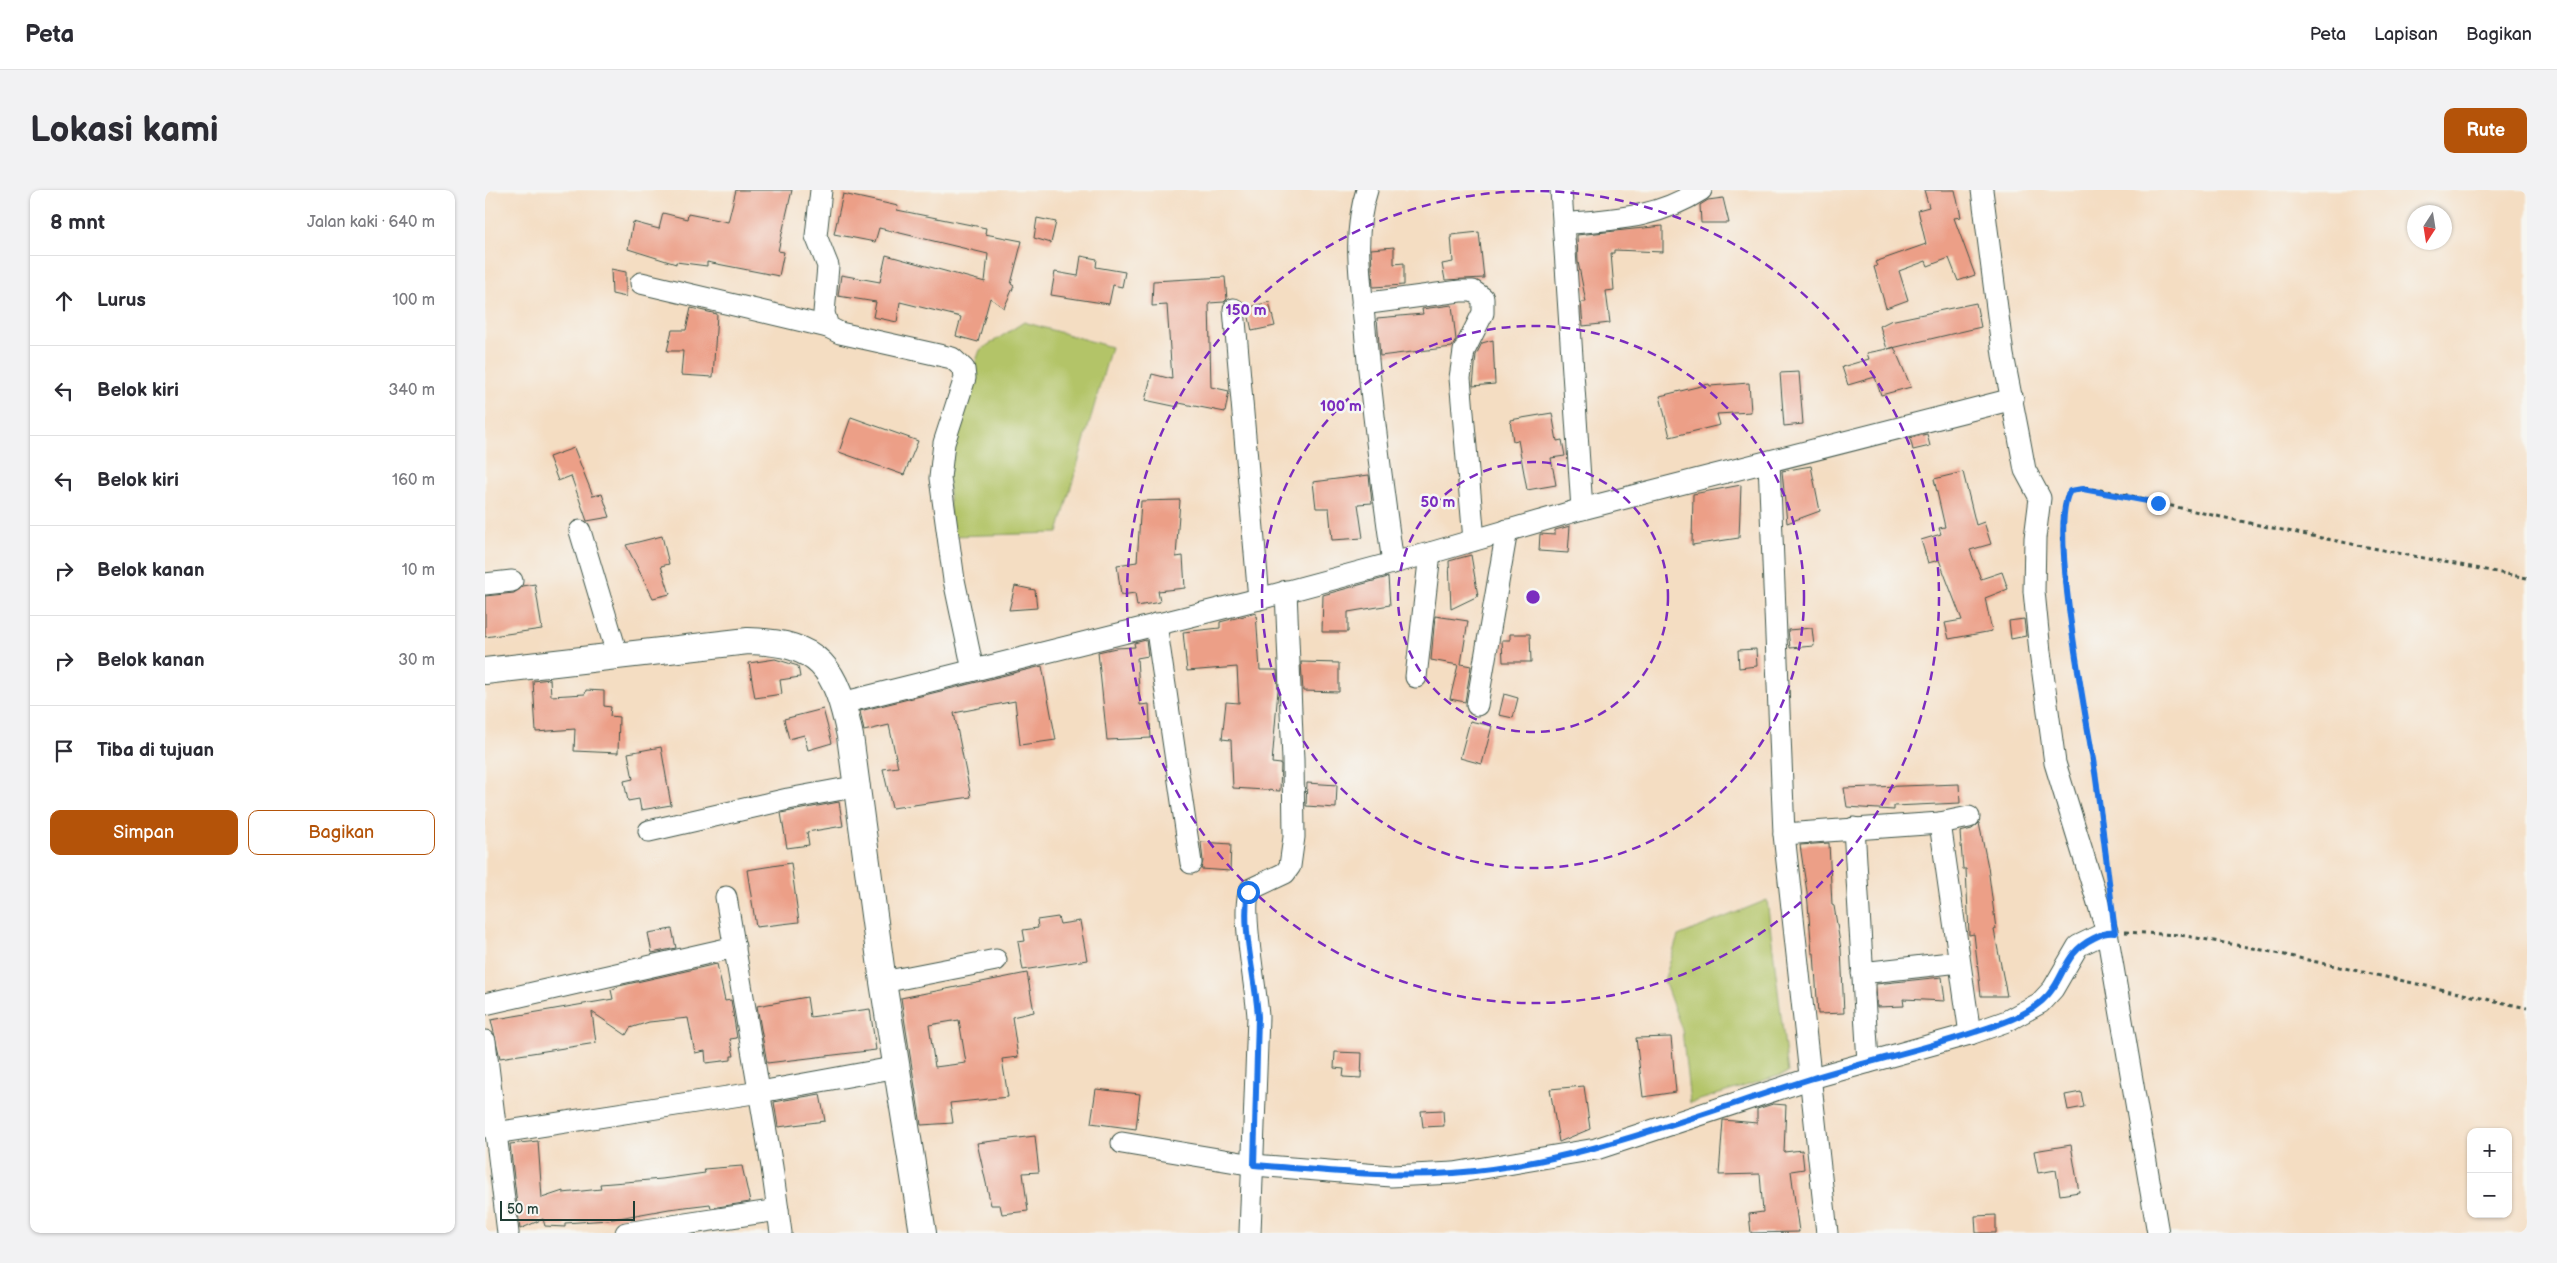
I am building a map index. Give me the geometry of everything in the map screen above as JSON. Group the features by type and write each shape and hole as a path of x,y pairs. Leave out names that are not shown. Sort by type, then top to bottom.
{"street":[{"path":"821,190 816,236 828,266 824,313 828,327"},
{"path":"1367,190 1359,230 1363,304 1372,399 1393,563"},
{"path":"1561,190 1582,509"},
{"path":"1563,224 1650,214 1685,201 1701,190"},
{"path":"1982,190 2003,355 2013,399 2025,470 2040,498 2035,538 2035,590 2039,652 2055,762 2107,932 2158,1233"},
{"path":"641,283 828,327 840,333 952,358 964,370 965,378 944,443 940,478 953,580 973,670"},
{"path":"1363,304 1460,291 1473,291 1483,298 1483,313 1464,351 1460,378 1474,540"},
{"path":"1234,309 1259,599"},
{"path":"842,703 1259,599 1430,553 1582,509 2013,399"},
{"path":"1769,462 1784,834 1812,1078 1827,1233"},
{"path":"1477,706 1507,530"},
{"path":"580,531 617,654"},
{"path":"1416,677 1430,553"},
{"path":"485,584 512,581"},
{"path":"1249,1233 1254,1165 1258,1017 1257,993 1246,919 1247,898 1251,889 1280,877 1288,869 1294,837 1293,750 1286,591"},
{"path":"1156,624 1191,863"},
{"path":"485,671 724,642 776,643 812,655 822,662 832,678 842,703 859,786 883,982 923,1233"},
{"path":"649,831 788,799 859,786"},
{"path":"1784,834 1940,823 1969,817"},
{"path":"1940,823 1970,1034"},
{"path":"1854,828 1868,1062"},
{"path":"725,897 760,1092 781,1233"},
{"path":"1122,1143 1254,1165 1391,1176 1454,1173 1539,1161 1596,1149 1812,1078 1970,1034 2007,1021 2040,1003 2053,989 2079,946 2107,932"},
{"path":"485,1004 735,947"},
{"path":"883,982 996,960"},
{"path":"1862,973 1959,962"},
{"path":"485,1041 508,1233"},
{"path":"495,1133 760,1092 898,1067"},
{"path":"626,1233 668,1230 778,1210"}],"path":[{"path":"2107,865 2068,591 2063,522 2064,505 2070,491 2075,489 2098,490 2233,520 2527,578"},
{"path":"2107,932 2180,935 2253,948 2527,1008"}],"green space":[{"path":"1024,322 1111,347 1058,533 951,536 948,474 954,423 980,350"},
{"path":"1767,900 1788,1073 1690,1103 1682,1030 1664,981 1678,936"}],"building":[{"path":"736,190 792,190 778,251 784,252 779,276 707,262 707,266 676,262 676,264 628,249 633,222 659,229 663,213 687,219 688,214 728,222"},
{"path":"1924,190 1955,190 1961,217 1954,218 1975,275 1958,281 1949,258 1928,266 1926,261 1899,271 1908,300 1886,308 1874,267 1877,266 1875,262 1926,244 1918,210 1929,207"},
{"path":"843,194 898,206 897,210 986,228 985,234 1022,241 1011,284 1014,286 1004,308 990,298 978,342 956,336 961,317 900,302 897,322 873,317 876,302 838,296 841,275 880,282 886,255 985,282 988,254 879,228 875,242 834,234"},
{"path":"1723,198 1729,223 1701,223 1700,205 1708,200"},
{"path":"1037,218 1056,222 1051,243 1034,238"},
{"path":"1663,226 1663,252 1614,250 1614,253 1611,253 1614,290 1606,291 1610,323 1583,326 1581,302 1586,302 1578,262 1577,235"},
{"path":"1479,232 1484,278 1445,280 1442,264 1453,262 1451,235"},
{"path":"1394,247 1394,264 1404,263 1404,285 1373,287 1371,249"},
{"path":"1081,256 1097,259 1096,267 1125,272 1122,287 1113,285 1109,304 1051,295 1055,272 1078,276"},
{"path":"611,269 626,272 626,297 612,294"},
{"path":"1225,277 1227,299 1224,302 1209,303 1211,387 1229,391 1225,412 1179,403 1178,407 1145,400 1152,374 1172,379 1167,305 1152,306 1153,281"},
{"path":"1269,302 1275,326 1252,331 1247,308"},
{"path":"1976,303 1981,327 1894,348 1911,387 1881,395 1875,377 1848,385 1842,367 1869,359 1867,353 1887,349 1880,326 1890,321"},
{"path":"1452,305 1456,340 1452,347 1380,356 1377,318 1423,314 1422,309"},
{"path":"691,308 717,314 713,377 681,375 683,351 667,351 672,330 686,330"},
{"path":"1493,340 1495,384 1473,386 1476,355 1482,343"},
{"path":"1799,372 1803,424 1784,426 1780,373"},
{"path":"1749,383 1751,412 1717,414 1720,425 1670,437 1660,396 1709,384 1710,386"},
{"path":"1552,413 1557,441 1562,440 1565,456 1551,458 1556,485 1527,490 1518,440 1513,441 1510,420"},
{"path":"851,417 918,441 904,475 839,452"},
{"path":"1927,434 1930,446 1913,450 1910,438"},
{"path":"574,448 593,496 602,494 610,517 587,521 571,476 558,481 549,457"},
{"path":"1811,466 1820,511 1787,523 1782,471"},
{"path":"1963,472 1976,525 1984,522 1991,544 1970,550 1981,579 2002,572 2008,589 1985,598 1992,631 1949,639 1945,623 1962,620 1939,560 1928,563 1921,540 1941,534 1939,528 1945,527 1934,479"},
{"path":"1369,475 1372,503 1358,504 1363,538 1332,540 1329,508 1316,508 1313,482"},
{"path":"1741,485 1739,538 1692,545 1693,494"},
{"path":"1180,500 1176,557 1183,556 1185,588 1158,591 1160,602 1137,606 1135,593 1121,595 1117,565 1137,562 1141,501"},
{"path":"1570,526 1568,553 1539,551 1540,534 1555,535 1555,530"},
{"path":"662,536 669,564 661,566 670,594 653,598 626,545"},
{"path":"1471,555 1478,596 1451,609 1449,561"},
{"path":"1388,577 1390,605 1348,612 1348,632 1322,632 1323,595"},
{"path":"535,584 542,629 485,637 485,596 514,593 523,586"},
{"path":"1015,586 1035,590 1037,608 1009,610"},
{"path":"1256,613 1260,670 1277,670 1278,690 1272,763 1281,764 1280,791 1233,788 1231,740 1222,739 1226,702 1239,703 1237,667 1187,671 1183,632 1220,628 1220,622"},
{"path":"1435,616 1468,621 1461,664 1471,666 1465,702 1450,699 1458,665 1431,660"},
{"path":"2024,619 2026,636 2011,639 2009,621"},
{"path":"1812,628 1814,646 1790,648 1788,630"},
{"path":"1510,634 1530,634 1531,662 1503,662 1502,640 1510,640"},
{"path":"1146,640 1148,656 1137,658 1140,705 1149,704 1151,738 1107,740 1098,652 1116,648 1135,647 1134,643"},
{"path":"1756,649 1757,666 1739,668 1738,650"},
{"path":"775,659 798,666 800,677 780,680 782,694 755,698 749,663"},
{"path":"1301,662 1339,663 1339,692 1303,691"},
{"path":"1042,666 1056,740 1020,745 1015,701 954,713 971,797 892,808 883,769 898,767 889,725 864,731 860,711"},
{"path":"550,679 551,696 585,694 586,690 604,691 604,706 611,707 610,716 619,717 618,753 574,751 575,729 536,732 533,681"},
{"path":"1504,694 1518,698 1513,718 1499,715"},
{"path":"823,709 832,743 808,750 804,735 789,739 784,719"},
{"path":"1470,721 1492,726 1482,764 1460,758"},
{"path":"661,747 671,805 641,810 639,799 628,801 624,781 633,779 628,753"},
{"path":"1307,783 1337,785 1336,808 1306,806"},
{"path":"1959,784 1960,803 1894,806 1894,810 1847,807 1844,788"},
{"path":"839,802 843,826 807,832 809,845 787,848 781,813"},
{"path":"1979,823 1988,867 1996,929 1994,930 2007,996 1981,996 1974,934 1969,935 1966,869 1963,869 1960,832 1972,829"},
{"path":"1201,842 1231,844 1230,871 1201,869 1203,861"},
{"path":"1829,843 1832,905 1834,906 1841,949 1844,1013 1818,1014 1814,953 1812,953 1807,892 1800,845"},
{"path":"791,863 799,922 756,927 747,870"},
{"path":"1058,917 1060,924 1080,921 1087,960 1023,970 1018,942 1025,941 1023,930 1038,928 1037,920"},
{"path":"672,929 676,948 652,953 648,933"},
{"path":"717,964 725,1001 731,1000 737,1038 730,1039 734,1056 731,1056 731,1060 706,1063 705,1051 695,1053 688,1018 649,1022 630,1028 626,1035 592,1012 596,1043 500,1058 491,1020 613,999 611,990 619,986"},
{"path":"1027,973 1034,1012 1012,1017 1018,1057 1002,1059 1008,1097 950,1103 953,1123 921,1125 901,998","holes":["959,1020 966,1063 935,1067 929,1025"]},
{"path":"1942,977 1945,1001 1903,999 1904,1006 1877,1007 1876,984"},
{"path":"807,997 810,1017 870,1009 876,1050 767,1063 757,1006"},
{"path":"1671,1037 1676,1092 1643,1097 1636,1038"},
{"path":"1335,1052 1362,1053 1361,1078 1343,1077 1344,1069 1334,1068"},
{"path":"1584,1086 1590,1129 1559,1142 1550,1089"},
{"path":"1096,1089 1140,1094 1136,1129 1091,1123"},
{"path":"2081,1092 2084,1107 2068,1110 2065,1095"},
{"path":"820,1094 825,1121 778,1127 774,1102"},
{"path":"1773,1104 1786,1105 1784,1152 1802,1150 1804,1169 1791,1171 1799,1232 1751,1233 1749,1214 1763,1212 1760,1174 1719,1175 1723,1120 1757,1123 1757,1109"},
{"path":"1443,1110 1444,1126 1423,1127 1421,1111"},
{"path":"1035,1136 1039,1172 1023,1173 1028,1211 1002,1214 1000,1205 991,1205 977,1143"},
{"path":"538,1141 542,1198 563,1191 563,1193 601,1189 600,1184 662,1179 705,1173 704,1169 742,1166 750,1202 711,1208 710,1204 608,1220 565,1223 565,1227 545,1226 543,1219 520,1229 510,1144"},
{"path":"2071,1145 2079,1192 2060,1195 2056,1170 2038,1173 2034,1151"},
{"path":"1996,1215 1996,1233 1976,1233 1975,1216"}],"route":[{"path":"1248,892 1246,919 1257,993 1258,1017 1254,1165 1391,1176 1454,1173 1539,1161 1596,1149 1812,1078 1970,1034 2007,1021 2029,1010 2047,996 2053,989 2072,954 2079,946 2107,932 2115,933 2096,778 2081,690 2068,591 2063,537 2064,505 2070,491 2075,489 2098,490 2158,503"}]}
